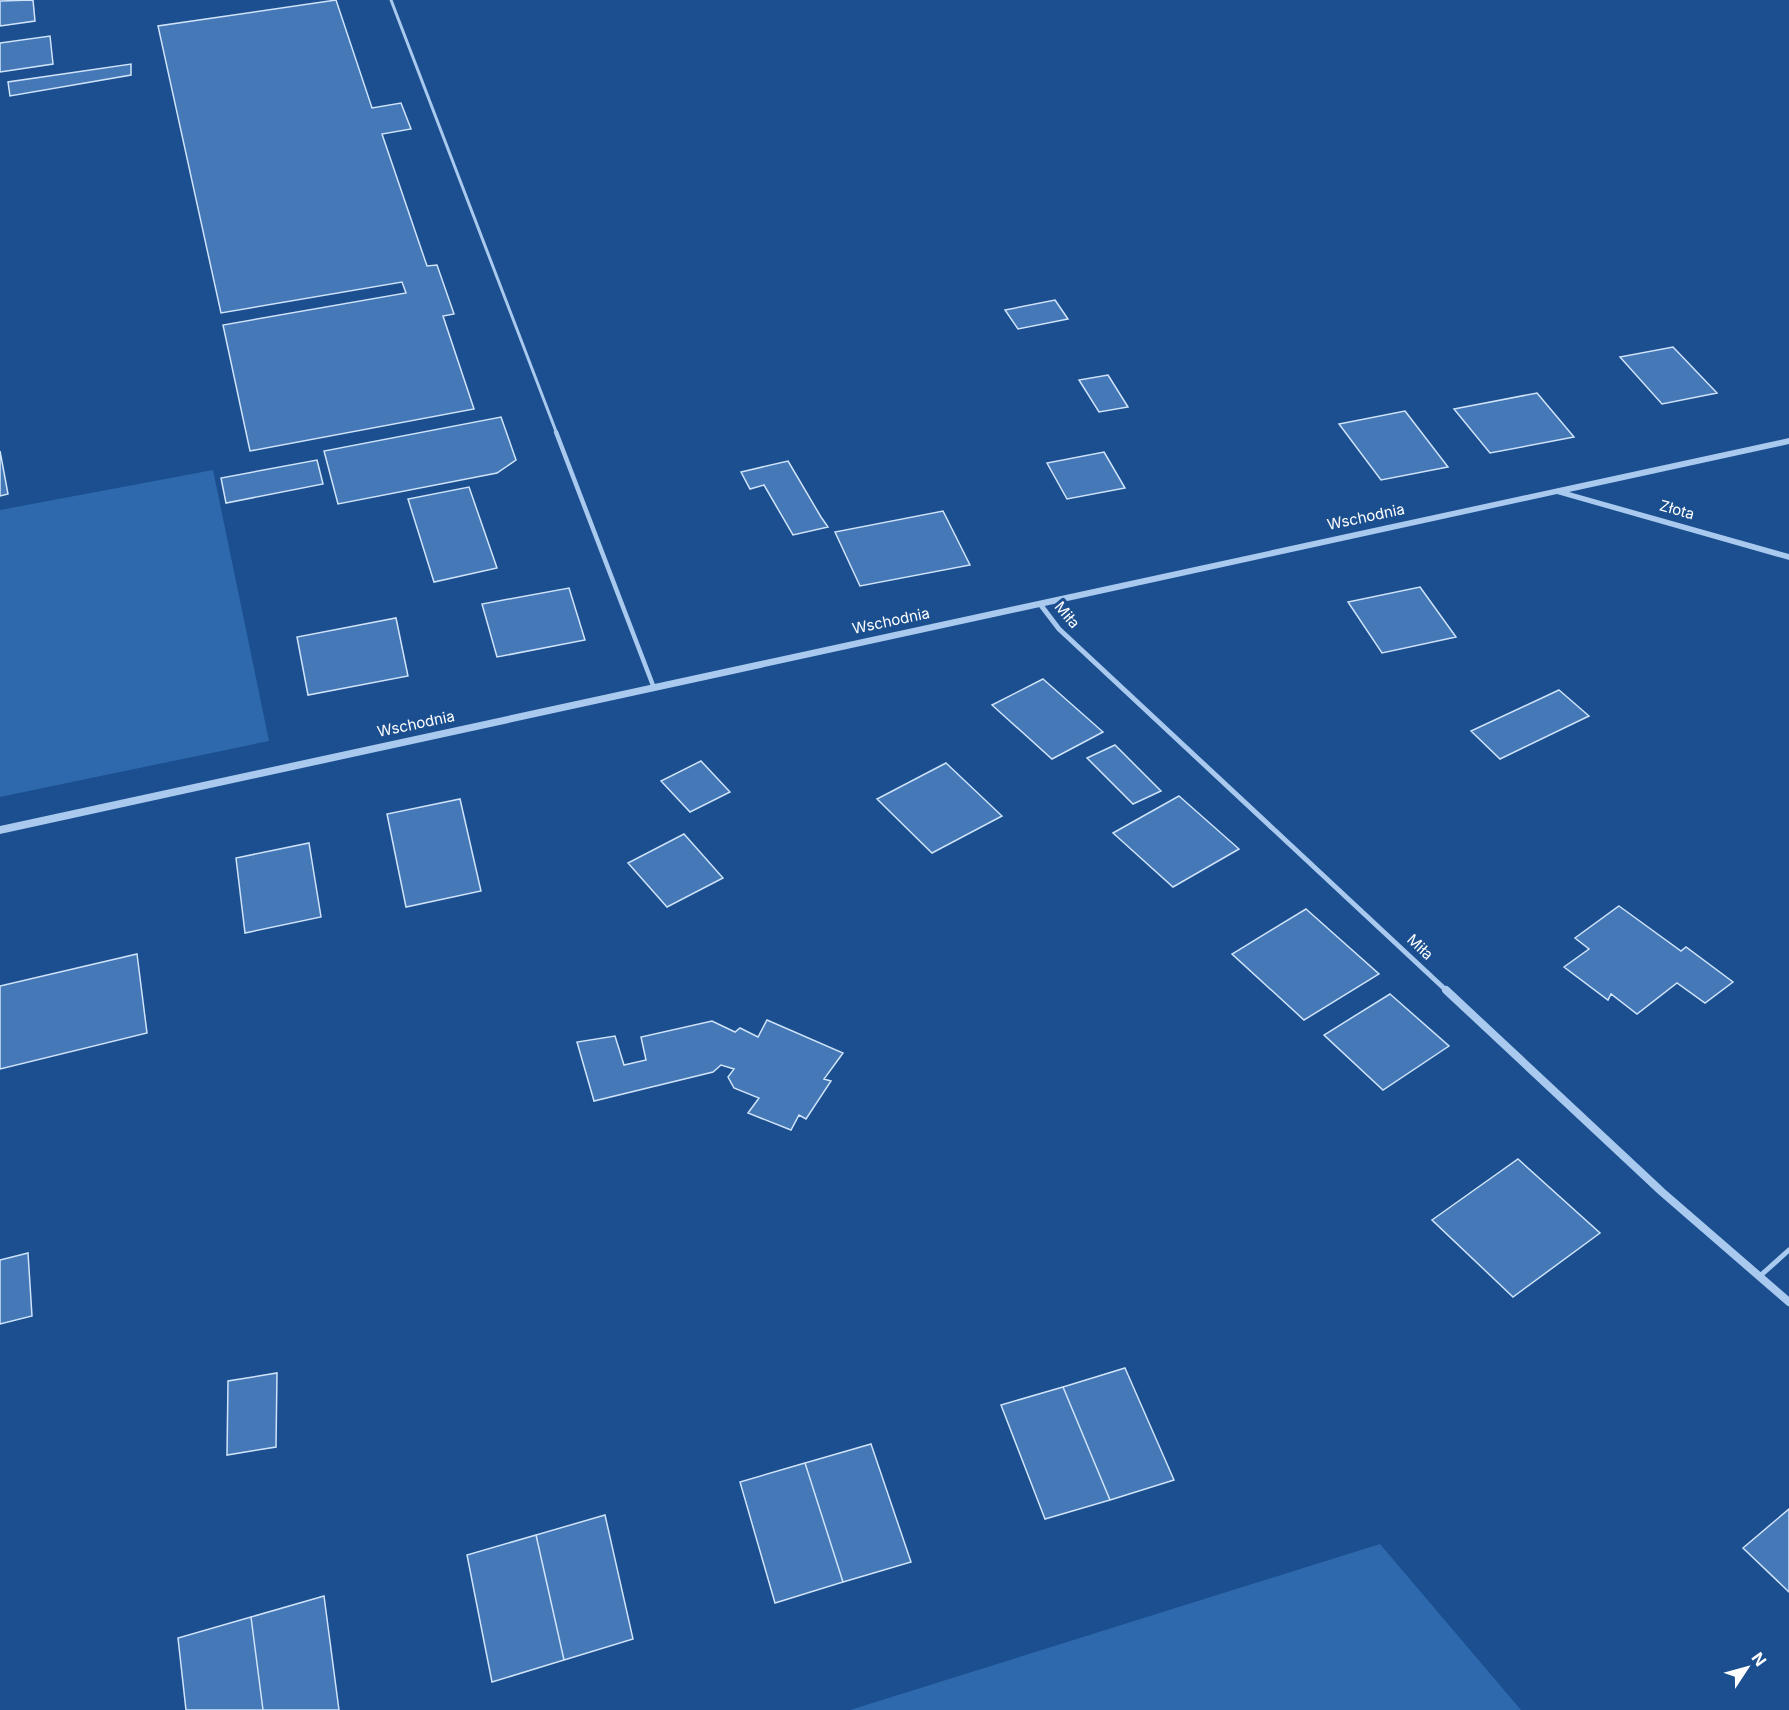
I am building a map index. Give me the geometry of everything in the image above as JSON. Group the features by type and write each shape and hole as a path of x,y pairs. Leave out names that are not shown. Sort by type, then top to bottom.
{"street":[{"name":"Wschodnia","path":"0,830 1789,441"},
{"name":"Złota","path":"1557,491 1789,557"},
{"name":"Miła","path":"1040,604 1059,630 1662,1192 1789,1302"}],"lane":[{"path":"390,0 654,688"},
{"path":"1759,1276 1789,1250"}],"shaded area":[{"path":"213,470 269,741 0,797 0,510"},
{"path":"1380,1544 1521,1710 850,1710"}],"building":[{"path":"33,0 35,21 0,26 0,1"},
{"path":"336,0 372,108 401,103 411,129 382,134 427,266 437,265 454,314 443,316 474,409 250,451 223,325 406,293 402,282 221,313 158,26"},
{"path":"50,36 53,64 0,72 0,43"},
{"path":"131,64 131,75 10,96 8,82"},
{"path":"1055,300 1068,319 1018,329 1005,310"},
{"path":"1673,347 1717,393 1662,404 1620,357"},
{"path":"1108,375 1128,407 1099,412 1079,380"},
{"path":"1537,393 1574,437 1490,453 1454,409"},
{"path":"1405,411 1448,467 1381,480 1339,424"},
{"path":"501,417 516,460 497,473 338,504 324,451"},
{"path":"0,451 8,494 0,496"},
{"path":"1104,452 1125,488 1067,499 1047,463"},
{"path":"317,460 323,484 226,503 221,478"},
{"path":"788,461 828,527 793,535 764,485 750,489 741,472"},
{"path":"469,487 497,568 434,582 408,499"},
{"path":"943,511 970,565 860,586 835,532"},
{"path":"1420,587 1456,637 1382,653 1348,602"},
{"path":"569,588 585,640 497,657 482,604"},
{"path":"396,618 408,676 308,695 297,637"},
{"path":"1043,679 1103,732 1052,759 992,705"},
{"path":"1559,690 1589,716 1500,759 1471,731"},
{"path":"1115,745 1161,791 1133,804 1087,758"},
{"path":"701,761 730,792 690,812 661,781"},
{"path":"946,763 1002,816 932,853 877,799"},
{"path":"1179,796 1239,849 1173,887 1113,833"},
{"path":"460,799 481,891 406,907 387,814"},
{"path":"684,834 723,878 667,907 628,863"},
{"path":"309,843 321,917 245,933 236,858"},
{"path":"1619,906 1681,951 1686,947 1733,982 1705,1003 1677,983 1637,1014 1611,994 1608,1000 1564,967 1589,949 1575,938"},
{"path":"1306,909 1379,974 1304,1020 1232,954"},
{"path":"137,954 147,1033 0,1069 0,986"},
{"path":"1390,994 1449,1046 1383,1090 1324,1035"},
{"path":"767,1020 843,1053 824,1079 831,1081 806,1119 799,1115 791,1130 748,1113 759,1098 734,1088 728,1077 734,1069 721,1065 713,1072 594,1101 577,1042 615,1036 624,1065 646,1060 641,1037 712,1021 735,1032 740,1028 758,1037"},
{"path":"1518,1159 1600,1233 1513,1297 1432,1220"},
{"path":"28,1253 32,1316 0,1324 0,1260"},
{"path":"1125,1368 1174,1480 1110,1500 1063,1387"},
{"path":"277,1373 276,1447 227,1455 228,1381"},
{"path":"1063,1387 1110,1500 1045,1519 1001,1405"},
{"path":"871,1444 911,1562 843,1582 805,1463"},
{"path":"805,1463 843,1582 775,1603 740,1482"},
{"path":"1789,1509 1789,1592 1743,1548"},
{"path":"605,1515 633,1639 564,1660 536,1535"},
{"path":"536,1535 564,1660 492,1682 467,1555"},
{"path":"324,1596 339,1710 263,1710 251,1617"},
{"path":"251,1617 263,1710 186,1710 178,1638"}]}
